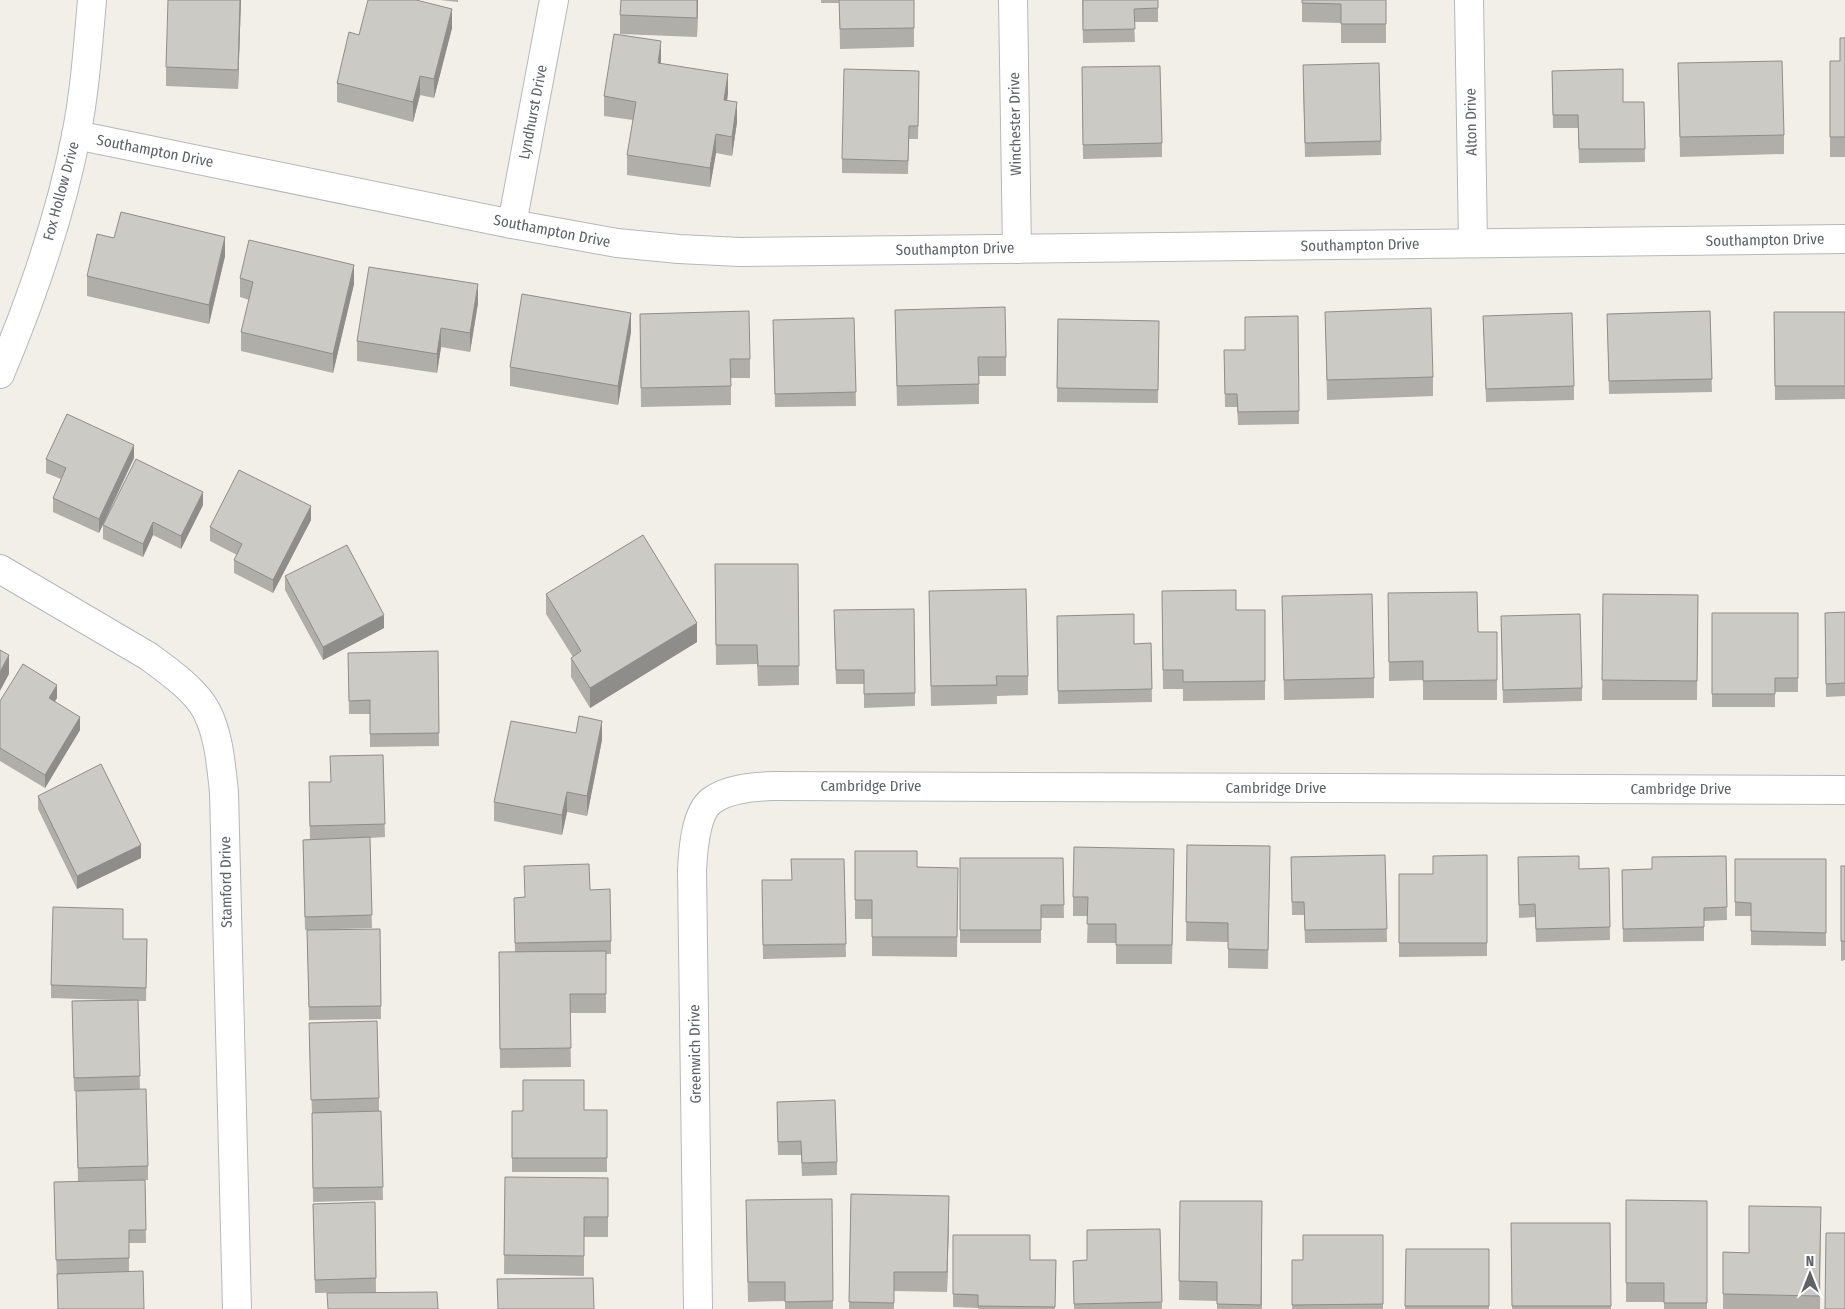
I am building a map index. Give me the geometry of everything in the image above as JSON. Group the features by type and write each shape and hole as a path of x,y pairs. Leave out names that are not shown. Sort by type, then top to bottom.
{"street":[{"name":"Fox Hollow Drive","path":"0,374 21,324 60,202 76,136 92,0"},
{"name":"Lyndhurst Drive","path":"512,224 554,0"},
{"name":"Winchester Drive","path":"1013,0 1016,249"},
{"name":"Alton Drive","path":"1469,0 1472,243"},
{"name":"Southampton Drive","path":"76,136 512,224 617,243 679,249 740,252 1845,239"},
{"name":"Stamford Drive","path":"0,568 148,656 169,671 206,710 216,735 224,792 237,1309"},
{"name":"Cambridge Drive","path":"710,802 729,792 774,786 1845,790"},
{"name":"Greenwich Drive","path":"698,1309 692,870 698,822 710,802"}],"building":[{"path":"168,0 240,0 238,70 166,67"},
{"path":"368,0 416,0 452,9 434,79 420,76 413,102 337,83 349,32 359,35"},
{"path":"621,0 697,0 697,18 620,15"},
{"path":"839,0 914,0 914,28 840,29"},
{"path":"1083,0 1158,0 1158,8 1134,9 1135,29 1083,30"},
{"path":"1302,0 1386,0 1386,24 1341,24 1341,4 1302,3"},
{"path":"614,34 661,41 658,63 728,74 724,100 737,102 732,137 716,134 710,168 627,155 636,102 604,96"},
{"path":"1840,38 1845,38 1845,137 1830,137 1830,61 1840,61"},
{"path":"1782,61 1784,135 1680,137 1678,63"},
{"path":"1379,63 1381,141 1305,143 1303,65"},
{"path":"1160,66 1162,143 1083,145 1082,67"},
{"path":"844,69 919,71 918,126 909,126 908,161 842,159"},
{"path":"1623,69 1623,102 1644,102 1645,149 1579,149 1578,115 1553,115 1552,71"},
{"path":"121,212 225,237 209,305 87,276 97,234 114,238"},
{"path":"249,240 354,265 333,354 241,332 253,282 240,278"},
{"path":"369,267 478,284 470,333 441,328 437,354 357,341"},
{"path":"522,294 631,313 618,386 510,367"},
{"path":"1005,307 1006,357 978,357 979,384 897,386 895,310"},
{"path":"1431,308 1433,377 1327,380 1325,312"},
{"path":"749,311 750,359 730,359 731,386 641,388 640,314"},
{"path":"1710,311 1712,379 1609,381 1607,314"},
{"path":"1774,312 1845,312 1845,386 1775,386"},
{"path":"1572,313 1574,386 1486,389 1483,316"},
{"path":"1298,316 1299,411 1238,412 1237,394 1225,394 1224,350 1245,350 1245,317"},
{"path":"854,318 856,392 775,394 773,320"},
{"path":"1058,319 1159,321 1158,390 1057,388"},
{"path":"67,414 134,445 99,519 53,498 66,468 46,459"},
{"path":"136,459 203,492 181,536 153,522 143,544 103,525"},
{"path":"239,470 311,506 273,580 234,560 242,544 210,527"},
{"path":"643,535 697,623 590,688 571,658 581,651 546,594"},
{"path":"347,545 384,615 323,647 285,576"},
{"path":"715,564 798,564 799,666 758,666 757,645 716,645"},
{"path":"1026,589 1028,676 996,676 997,685 931,686 929,591"},
{"path":"1236,590 1236,610 1265,610 1265,681 1183,682 1183,670 1163,670 1162,591"},
{"path":"1477,592 1478,632 1497,632 1497,680 1423,681 1423,661 1389,662 1388,593"},
{"path":"1372,594 1374,678 1284,680 1282,596"},
{"path":"1603,594 1698,595 1697,681 1602,680"},
{"path":"914,609 915,693 864,694 864,670 836,670 834,610"},
{"path":"1845,612 1845,683 1826,684 1825,613"},
{"path":"1712,613 1798,613 1798,678 1775,678 1775,694 1712,694"},
{"path":"1134,614 1134,644 1151,643 1152,689 1058,691 1057,616"},
{"path":"1580,614 1582,688 1503,690 1501,616"},
{"path":"0,650 9,655 0,672"},
{"path":"438,651 439,733 370,734 370,700 349,701 348,653"},
{"path":"23,664 57,685 49,698 80,717 45,775 0,748 0,701"},
{"path":"579,716 602,721 587,796 567,792 562,815 494,802 511,721 576,733"},
{"path":"383,755 385,824 310,826 309,782 331,782 330,756"},
{"path":"101,764 141,845 77,876 38,796"},
{"path":"370,837 372,915 305,917 303,840"},
{"path":"1187,845 1270,846 1268,950 1228,949 1228,923 1186,922"},
{"path":"1074,847 1174,849 1172,945 1116,945 1116,924 1087,924 1088,897 1073,897"},
{"path":"855,851 917,851 917,867 958,868 957,937 872,937 872,900 855,900"},
{"path":"1385,855 1387,929 1305,930 1304,902 1292,902 1291,857"},
{"path":"1487,855 1487,943 1399,943 1399,874 1433,874 1433,856"},
{"path":"1579,856 1579,869 1609,868 1610,927 1536,929 1535,904 1519,905 1518,857"},
{"path":"1726,856 1727,907 1704,908 1704,927 1623,929 1622,870 1652,869 1652,857"},
{"path":"960,858 1063,858 1064,905 1041,905 1041,930 960,930"},
{"path":"791,859 844,859 846,944 763,945 762,880 792,880"},
{"path":"1735,859 1826,859 1826,933 1751,931 1751,903 1735,902"},
{"path":"589,864 590,890 610,889 611,941 515,943 514,898 525,897 524,866"},
{"path":"1841,866 1845,866 1845,941 1841,941"},
{"path":"53,907 123,909 123,939 147,939 146,988 51,985"},
{"path":"380,929 381,1006 309,1007 307,930"},
{"path":"606,951 606,994 570,994 571,1048 500,1049 499,952"},
{"path":"138,1000 140,1076 74,1078 72,1001"},
{"path":"377,1021 379,1098 311,1100 309,1023"},
{"path":"523,1080 584,1080 584,1110 607,1110 607,1158 512,1158 512,1111 523,1111"},
{"path":"146,1089 148,1166 78,1168 76,1091"},
{"path":"835,1100 837,1162 802,1163 801,1141 778,1142 777,1102"},
{"path":"381,1111 383,1187 313,1188 312,1113"},
{"path":"505,1177 608,1178 608,1217 584,1217 584,1256 504,1255"},
{"path":"145,1180 146,1230 129,1230 129,1258 56,1260 54,1182"},
{"path":"851,1194 949,1196 947,1272 894,1272 894,1303 849,1302"},
{"path":"832,1199 833,1301 785,1302 785,1282 748,1282 746,1200"},
{"path":"1626,1200 1707,1201 1707,1303 1664,1303 1664,1283 1626,1283"},
{"path":"1180,1201 1262,1201 1261,1305 1217,1304 1217,1282 1179,1281"},
{"path":"375,1202 376,1278 315,1280 313,1204"},
{"path":"1749,1206 1821,1207 1819,1296 1723,1294 1723,1252 1749,1253"},
{"path":"1511,1223 1610,1223 1611,1306 1512,1306"},
{"path":"1160,1229 1162,1302 1074,1304 1073,1261 1087,1260 1087,1230"},
{"path":"1826,1233 1845,1233 1845,1309 1825,1309"},
{"path":"953,1235 1030,1235 1030,1260 1056,1260 1055,1307 978,1306 978,1295 953,1294"},
{"path":"1303,1235 1383,1235 1383,1304 1292,1305 1292,1260 1303,1260"},
{"path":"1406,1249 1489,1249 1489,1306 1405,1306"},
{"path":"143,1271 144,1309 58,1309 57,1274"},
{"path":"593,1278 594,1309 498,1309 497,1279"},
{"path":"437,1292 438,1309 328,1309 327,1293"}]}
